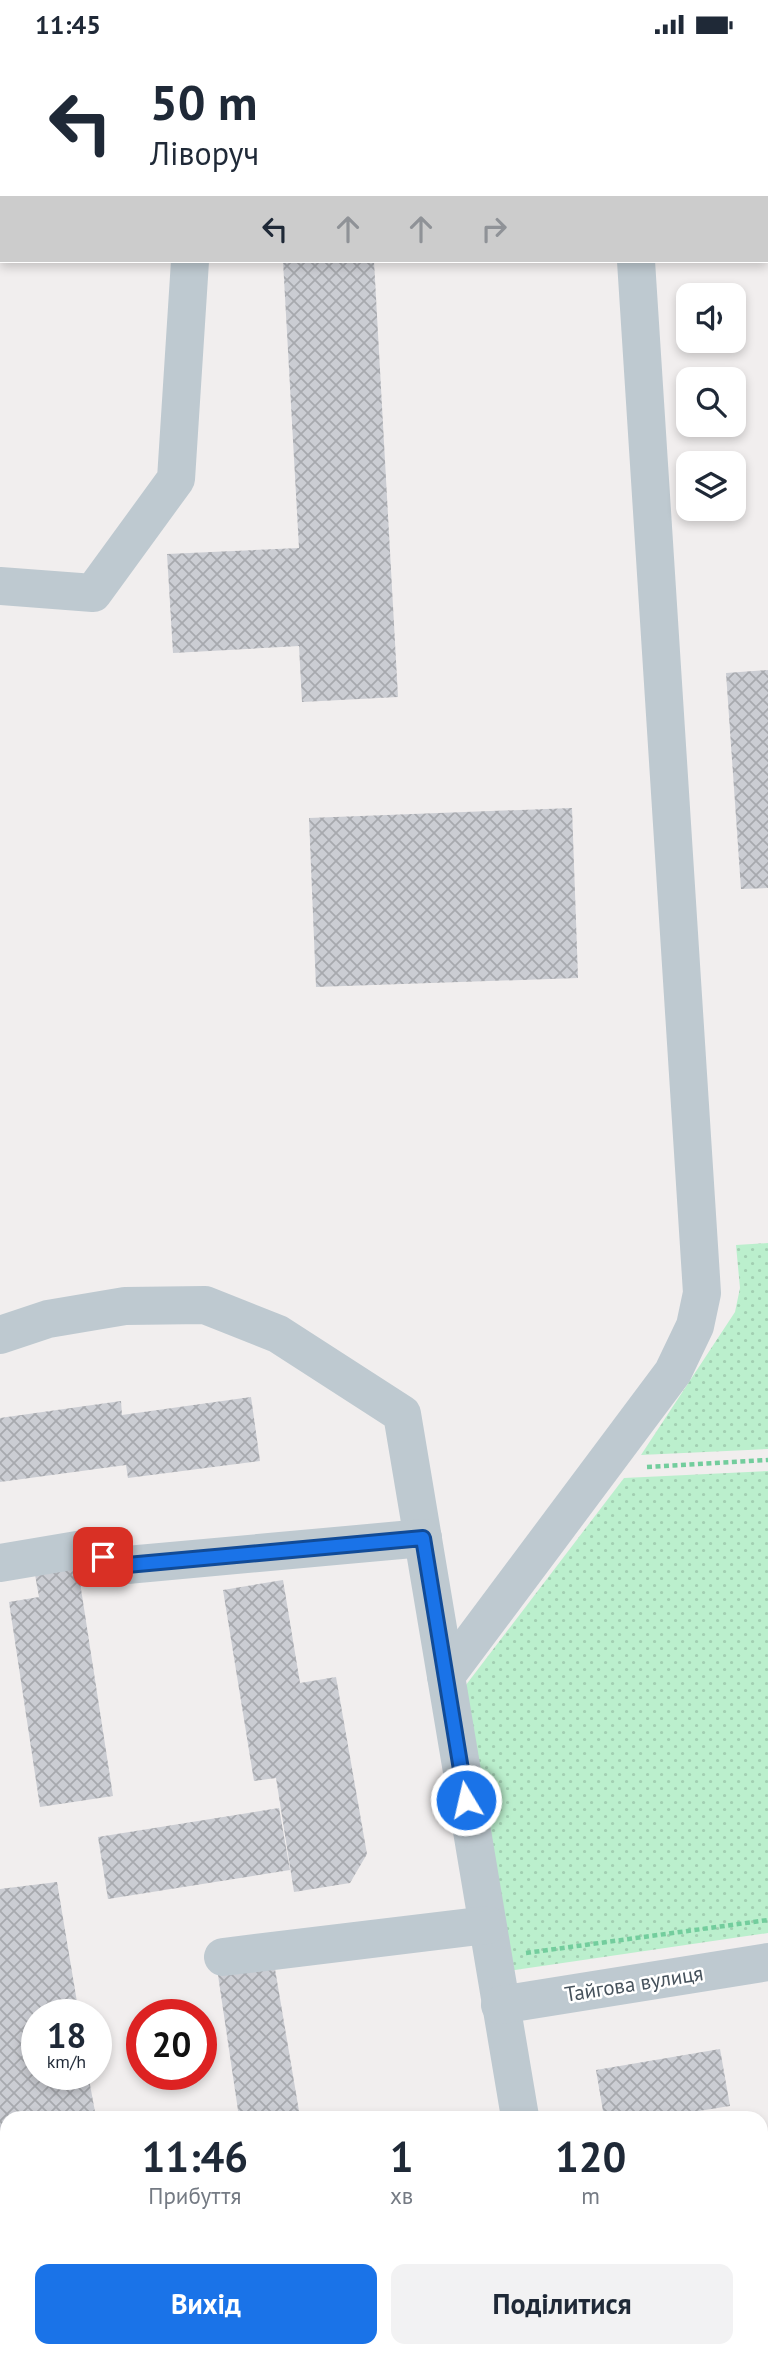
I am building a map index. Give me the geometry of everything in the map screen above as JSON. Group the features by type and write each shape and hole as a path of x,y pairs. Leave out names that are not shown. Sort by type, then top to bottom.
{"street":[{"path":"0,586 93,593 176,479 190,263"},
{"path":"446,1676 674,1372 695,1326 702,1293 636,263"},
{"path":"0,1335 48,1319 125,1306 205,1305 278,1334 402,1414 519,2111"},
{"path":"0,1563 89,1548 116,1566 423,1538"},
{"path":"223,1957 490,1942"},
{"name":"Тайгова вулиця","path":"500,2005 768,1962"}],"path":[{"path":"600,1469 768,1460"},
{"path":"490,1942 768,1920"}],"green space":[{"path":"768,1243 768,1449 641,1455 735,1312 740,1288 736,1245"},
{"path":"768,1471 768,1933 502,1972 456,1698 624,1478"}],"building":[{"path":"283,263 374,263 398,697 302,702 299,646 173,653 167,554 299,548"},
{"path":"768,670 768,888 741,889 726,673"},
{"path":"572,808 578,978 316,987 309,818"},
{"path":"251,1397 260,1461 128,1478 126,1465 0,1482 0,1418 121,1401 122,1415"},
{"path":"77,1563 113,1796 40,1807 9,1602 39,1597 34,1569"},
{"path":"283,1580 300,1683 336,1677 367,1854 350,1883 294,1892 276,1778 254,1781 223,1590"},
{"path":"279,1808 290,1870 108,1899 98,1837"},
{"path":"57,1882 76,1999 21,1999 21,2090 91,2090 95,2111 0,2111 0,1889"},
{"path":"275,1969 299,2111 238,2111 218,1975"},
{"path":"720,2049 730,2106 699,2111 603,2111 596,2070"}],"route":[{"path":"103,1557 116,1566 423,1538 466,1800"}]}
